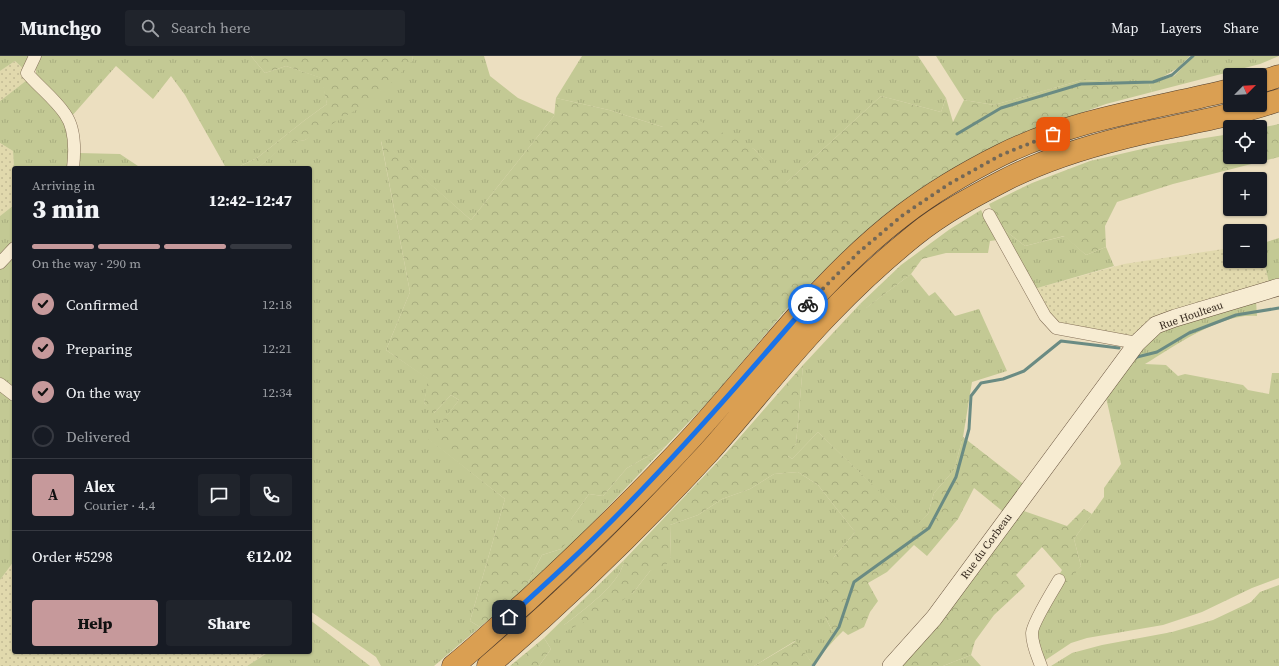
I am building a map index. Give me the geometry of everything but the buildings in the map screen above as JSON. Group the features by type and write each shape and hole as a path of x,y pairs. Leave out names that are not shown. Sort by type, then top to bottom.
{"highway":[{"path":"1267,80 1279,76"},
{"path":"453,666 569,562 632,501 695,434 812,299 859,252 903,215 970,172 1001,155 1026,144 1079,125 1116,115 1223,92"},
{"path":"1267,104 1279,100"},
{"path":"1267,109 1279,109"},
{"path":"488,666 524,636 586,579 647,518 710,451 829,314 873,271 917,234 951,210 989,189 1032,167 1058,157 1123,138 1243,112"}],"street":[{"path":"35,56 27,73 66,114 74,139 73,166"},
{"path":"989,215 1045,316 1056,328 1137,342"},
{"path":"0,263 12,250"},
{"name":"Rue Houlteau","path":"1105,386 1137,342 1156,325 1279,287"},
{"path":"0,384 12,393"},
{"name":"Rue du Corbeau","path":"890,666 934,618 1105,386"},
{"path":"1041,666 1034,648 1032,631 1058,580"}],"shaded area":[{"path":"15,61 26,71 27,80 0,101 0,71"},
{"path":"0,143 13,151 14,166 12,166 12,207 0,216"},
{"path":"1223,249 1223,268 1265,268 1269,283 1132,337 1060,325 1048,313 1034,289 1124,264"},
{"path":"12,564 12,654 266,654 247,666 0,666 0,580"}],"green space":[{"path":"0,56 33,56 26,71 15,61 0,71"},
{"path":"41,56 251,56 265,73 286,66 322,78 327,104 257,158 240,166 225,166 185,95 171,76 153,99 116,66 71,117 36,78 36,66"},
{"path":"251,56 412,56 413,60 378,97 305,140 286,144 260,166 240,166 257,158 327,104 321,78 286,66 265,73"},
{"path":"412,56 484,56 490,76 518,98 554,114 554,116 471,220 381,141 410,292 386,350 429,379 424,403 434,413 451,395 459,400 429,439 505,499 470,621 480,627 434,666 381,666 376,657 312,612 312,166 260,166 286,143 305,140 413,60"},
{"path":"582,56 918,56 946,98 941,112 881,96 785,184 754,149 663,127 609,110 556,98"},
{"path":"936,56 1190,56 1178,68 1152,83 1174,76 1194,56 1279,56 1260,64 1245,68 1223,68 1223,74 1152,92 1149,84 1082,80 994,105 964,100"},
{"path":"27,80 58,112 68,127 71,166 14,166 13,151 0,143 0,101"},
{"path":"1082,80 1149,84 1152,92 1106,104 1011,138 935,179 902,202 841,254 796,298 709,401 666,446 627,468 603,496 589,494 571,519 577,532 561,549 542,555 525,589 480,627 470,621 505,499 428,439 459,400 451,395 433,414 424,403 428,379 386,350 410,292 381,140 471,220 554,116 556,98 609,110 663,127 667,120 696,119 754,149 786,183 881,96 941,112 946,98 953,122 964,100 994,105"},
{"path":"1279,124 1279,157 1267,160 1267,127"},
{"path":"1223,135 1223,164 1252,164 1173,184 1117,202 1105,226 1106,247 1086,255 1064,236 1025,246 999,226 989,204 1032,183 1090,161 1155,146"},
{"path":"78,153 120,154 138,166 77,166"},
{"path":"12,207 12,247 0,260 0,216"},
{"path":"981,210 997,240 990,241 988,253 946,253 922,259 911,274 865,309 860,304 901,265 950,229"},
{"path":"999,226 1025,246 1065,236 1086,255 1106,247 1114,266 1034,289"},
{"path":"1279,238 1279,280 1269,283 1266,268 1267,268 1267,242"},
{"path":"12,255 12,388 0,377 0,269"},
{"path":"911,274 929,296 935,292 955,316 979,309 1007,371 972,382 963,437 954,470 934,493 928,514 915,527 818,432 792,459 787,455 796,444 803,365 860,304 866,308"},
{"path":"1256,301 1257,316 1243,316 1229,319 1214,325 1184,340 1145,364 1166,365 1178,376 1185,374 1243,385 1248,390 1269,394 1272,373 1279,373 1279,578 1252,588 1202,612 1163,625 1087,638 1071,643 1044,661 1035,640 1040,617 1061,584 1081,566 1074,539 1104,497 1104,488 1121,464 1105,393 1145,344 1164,330"},
{"path":"803,365 796,444 788,456 792,459 818,432 915,526 928,514 934,493 954,470 963,437 1026,486 1006,514 974,488 958,519 927,556 914,545 887,572 868,583 878,601 870,612 864,627 848,635 843,631 836,638 825,617 826,576 834,557 855,532 818,485 798,472 774,474 750,489 722,499 698,515 670,525 671,557 664,568 650,571 633,593 607,611 564,632 564,625 590,605 609,587 622,569 624,560 726,453"},
{"path":"0,387 12,396 12,564 0,580"},
{"path":"666,446 560,557 525,589 542,555 561,549 571,519 589,494 603,496 627,468"},
{"path":"798,472 818,485 855,532 834,557 825,617 836,638 813,664 795,641 754,666 539,666 551,649 544,638 624,560 622,569 609,587 590,605 564,625 633,593 650,571 671,557 670,525 698,515 722,499 750,489 774,474"},
{"path":"1084,509 1092,514 1074,539 1081,566 1064,586 1056,580 1062,570 1042,547 1016,575 1025,586 994,615 975,641 971,655 943,666 898,666 1021,510 1067,526"},
{"path":"1279,585 1279,666 1051,666 1072,653 1102,645 1172,632 1213,620 1251,602 1260,592"},
{"path":"312,622 370,666 247,666 266,654 312,654"},
{"path":"544,638 551,649 539,666 510,666"},
{"path":"796,641 813,664 811,666 754,666"},
{"path":"971,655 981,666 943,666"}],"waterway":[{"path":"957,134 1001,108 1081,84 1153,82 1172,75 1193,56"},
{"path":"1136,358 1157,352 1189,333 1236,315 1279,308"},
{"path":"813,666 839,627 854,582 929,528 956,477 969,429 971,396 981,383 1003,379 1024,371 1061,341 1119,348"}],"way so far":[{"path":"808,304 859,252 903,215 949,184 1001,155 1053,134"}],"route":[{"path":"509,617 632,501 695,434 808,304"}]}
